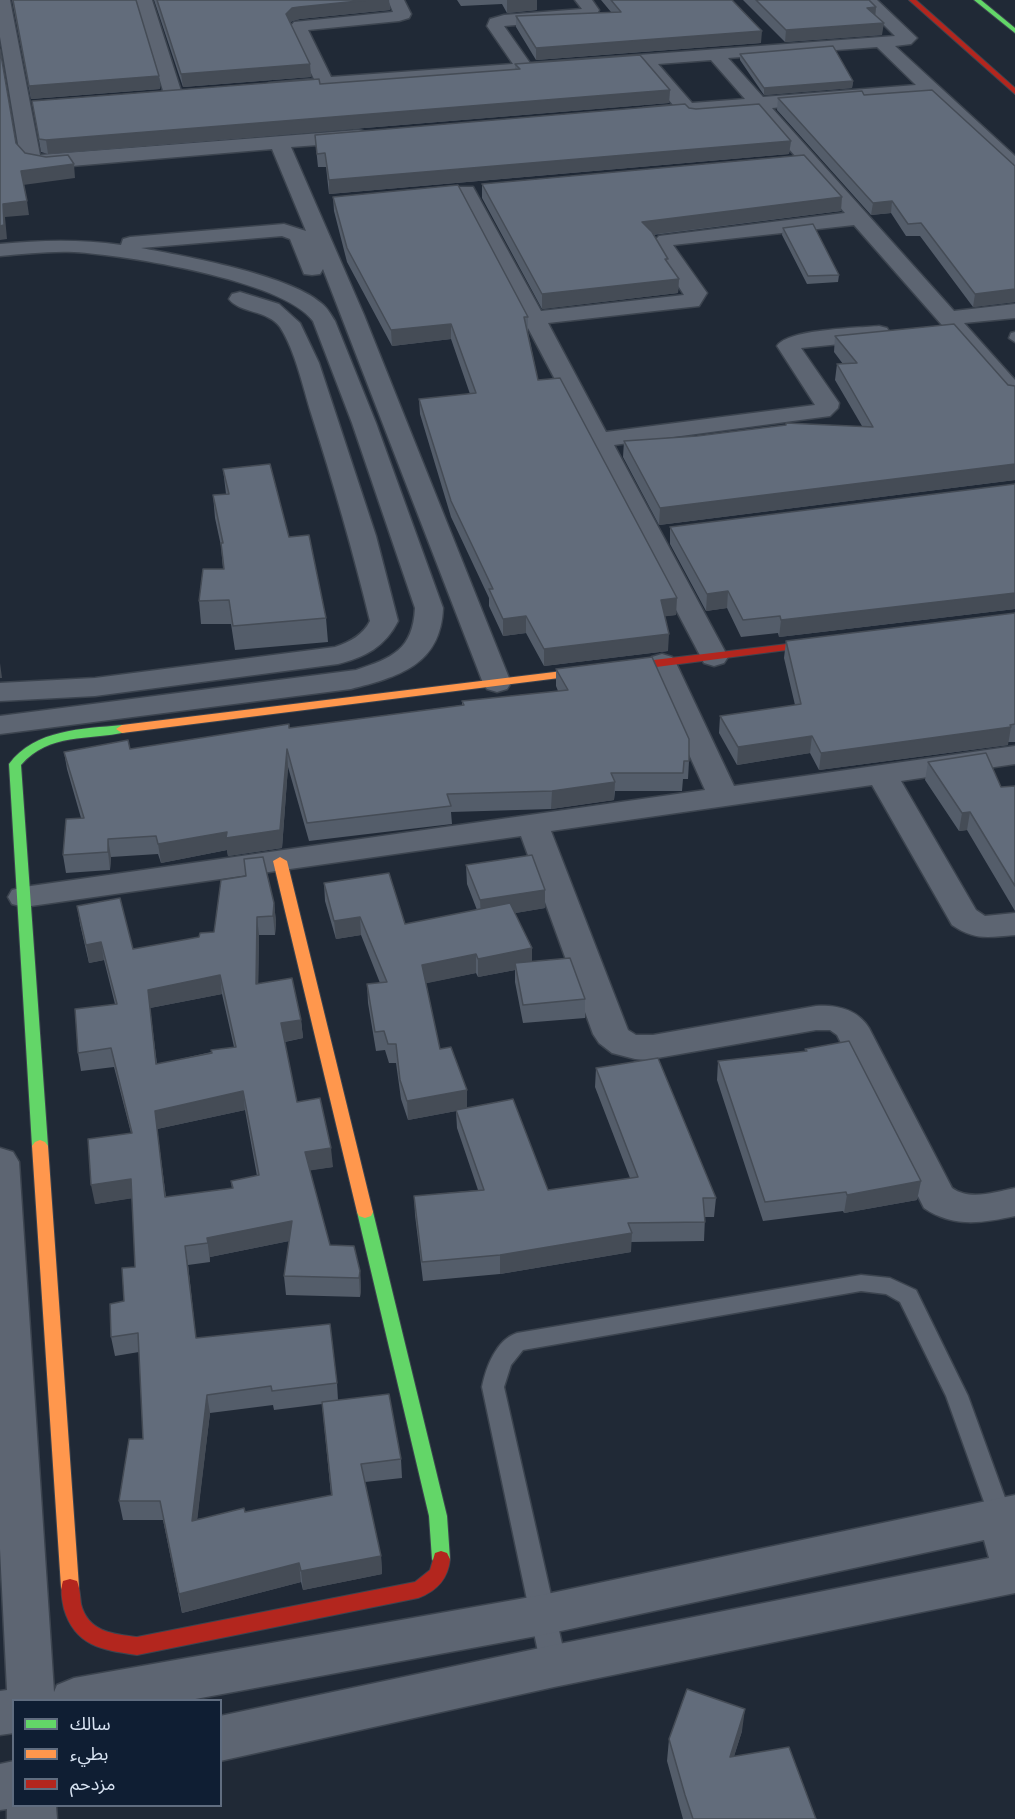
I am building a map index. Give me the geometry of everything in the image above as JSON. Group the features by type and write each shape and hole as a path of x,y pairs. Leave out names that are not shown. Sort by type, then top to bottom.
{"street":[{"path":"2,0 4,39 21,107 30,156 40,161 372,135"},
{"path":"144,0 173,94"},
{"path":"325,83 298,28 399,16 403,14 396,0"},
{"path":"525,68 495,26 496,23 504,20 589,14 591,10 583,0"},
{"path":"867,0 908,36 905,40"},
{"path":"912,0 1015,92"},
{"path":"977,0 1015,32"},
{"path":"763,33 778,49"},
{"path":"255,88 905,40 921,54"},
{"path":"881,42 1015,167"},
{"path":"715,54 810,160 944,323 1015,394"},
{"path":"644,59 687,109"},
{"path":"629,114 931,89"},
{"path":"149,96 196,93"},
{"path":"21,107 45,105"},
{"path":"279,143 317,204 353,315 496,683"},
{"path":"786,163 810,160"},
{"path":"466,191 598,440 661,534 714,657"},
{"path":"534,318 691,301 696,293 663,246 666,240 859,219"},
{"path":"0,250 39,246 94,255 186,237 276,229 299,235 320,292 313,307"},
{"path":"0,266 131,252 241,278 291,295 313,307 324,321 364,423 429,608 430,625 422,642 405,660 383,672 297,697 49,740 19,756 15,764 70,1606 81,1628 104,1642 137,1646 418,1590 434,1581 441,1567 442,1549 438,1516 280,861"},
{"path":"94,255 109,265 256,303 280,315 289,323 307,363 363,536 384,621 379,633 370,642 338,655 95,687 3,691 1,728 297,697 496,683 841,641"},
{"path":"280,315 313,307"},
{"path":"944,323 1015,311"},
{"path":"598,440 822,411 826,408 827,403 788,346 796,341 898,331"},
{"path":"363,536 402,532"},
{"path":"430,625 472,621"},
{"path":"662,663 724,797"},
{"path":"24,897 1015,755"},
{"path":"882,775 964,917 979,927 1015,924"},
{"path":"532,825 611,1034 620,1043 634,1049 816,1018 832,1017 844,1021 851,1028 938,1198 946,1205 962,1209 976,1209 1015,1202"},
{"path":"0,1162 31,1699"},
{"path":"85,1699 542,1615 1007,1516 1015,1573 554,1666 222,1739"},
{"path":"22,1544 66,1538"},
{"path":"278,1618 283,1662"}],"lane":[{"path":"554,1666 493,1387 497,1367 504,1354 517,1342 861,1283 890,1286 908,1296 957,1396 1007,1516"}],"building":[{"path":"13,0 136,0 159,76 29,86"},
{"path":"157,0 368,0 292,8 286,14 310,64 181,74"},
{"path":"611,0 732,0 762,31 536,48 516,16 621,12"},
{"path":"756,0 869,0 876,7 867,8 884,23 786,30"},
{"path":"833,46 853,81 764,88 740,54"},
{"path":"0,49 16,143 25,153 46,157 68,155 74,164 21,171 27,201 3,204 4,225 0,226"},
{"path":"640,55 670,90 46,140 39,139 32,101 319,79 320,84 520,69 515,64"},
{"path":"932,90 1015,166 1015,289 975,294 921,223 908,224 892,201 873,203 778,98 862,91 864,95"},
{"path":"685,104 689,108 696,109 759,104 791,141 329,180 325,153 317,154 315,135"},
{"path":"804,155 842,197 642,222 652,232 668,259 665,259 679,279 542,294 482,184"},
{"path":"458,185 528,317 524,317 538,380 560,378 677,598 661,600 669,634 544,649 526,616 503,619 489,589 493,589 451,501 419,399 476,393 451,324 391,330 347,248 333,197"},
{"path":"813,224 839,275 808,276 783,228"},
{"path":"954,324 1008,385 1015,386 1015,464 660,508 624,441 697,436 786,425 786,423 873,427 837,364 857,363 835,336"},
{"path":"270,464 289,537 309,535 326,618 233,626 229,600 199,601 203,569 224,569 221,543 223,543 213,495 229,494 223,469"},
{"path":"1015,484 1015,593 781,620 780,616 743,620 728,591 707,594 670,527"},
{"path":"1015,613 1015,724 1010,725 1011,727 821,753 812,736 738,747 720,716 801,704 786,641"},
{"path":"652,657 689,739 689,761 684,761 683,773 611,773 615,782 552,791 447,794 451,806 307,823 287,749 280,830 226,838 227,832 158,844 156,836 108,839 108,852 63,855 66,819 84,818 64,752 128,740 130,749 289,724 289,728 464,705 462,701 568,690 556,669"},
{"path":"986,753 1001,787 1015,786 1015,886 970,812 962,813 928,762"},
{"path":"532,855 545,890 480,900 466,865"},
{"path":"263,857 274,903 273,916 257,917 256,984 292,978 301,1020 281,1023 297,1102 320,1098 331,1148 305,1152 330,1245 354,1246 360,1271 359,1278 284,1276 292,1221 207,1238 208,1243 185,1246 196,1338 330,1324 337,1383 272,1391 271,1386 207,1395 192,1521 244,1508 245,1512 332,1495 322,1402 389,1394 401,1459 361,1464 381,1556 301,1571 299,1563 179,1594 160,1501 119,1501 129,1439 143,1439 138,1333 111,1337 110,1304 124,1301 122,1268 135,1267 131,1179 91,1185 88,1139 132,1133 111,1048 78,1053 75,1009 117,1004 101,942 86,945 77,906 120,898 133,949 199,937 200,933 214,932 221,880 246,876 244,859","holes":["220,975 236,1047 211,1050 212,1053 156,1064 148,990","243,1091 259,1175 231,1181 233,1188 165,1197 155,1111"]},
{"path":"389,873 405,924 510,903 532,948 478,959 476,954 422,965 440,1049 451,1047 467,1090 407,1101 400,1080 396,1044 388,1044 384,1031 375,1032 367,984 387,982 360,917 334,921 324,883"},
{"path":"570,958 585,999 523,1005 515,963"},
{"path":"849,1041 921,1181 847,1195 846,1192 765,1202 718,1061 807,1051 805,1049"},
{"path":"658,1058 716,1198 703,1198 705,1222 628,1223 632,1233 500,1255 422,1262 414,1196 484,1190 456,1110 513,1099 548,1190 638,1177 596,1068"},
{"path":"687,1689 745,1709 730,1757 789,1747 816,1819 693,1819 669,1739"}],"traffic: fast":[{"path":"977,0 1015,31"},
{"path":"40,1146 15,764 24,753 49,739 79,733 122,729"},
{"path":"365,1212 438,1516 441,1559"}],"traffic: slow":[{"path":"122,729 587,672"},
{"path":"280,861 365,1212"},
{"path":"40,1146 70,1587"}],"traffic: jam":[{"path":"912,0 1015,92"},
{"path":"587,672 829,642"},
{"path":"70,1587 76,1616 88,1633 108,1642 137,1646 418,1590 434,1578 439,1570 441,1559"}]}
